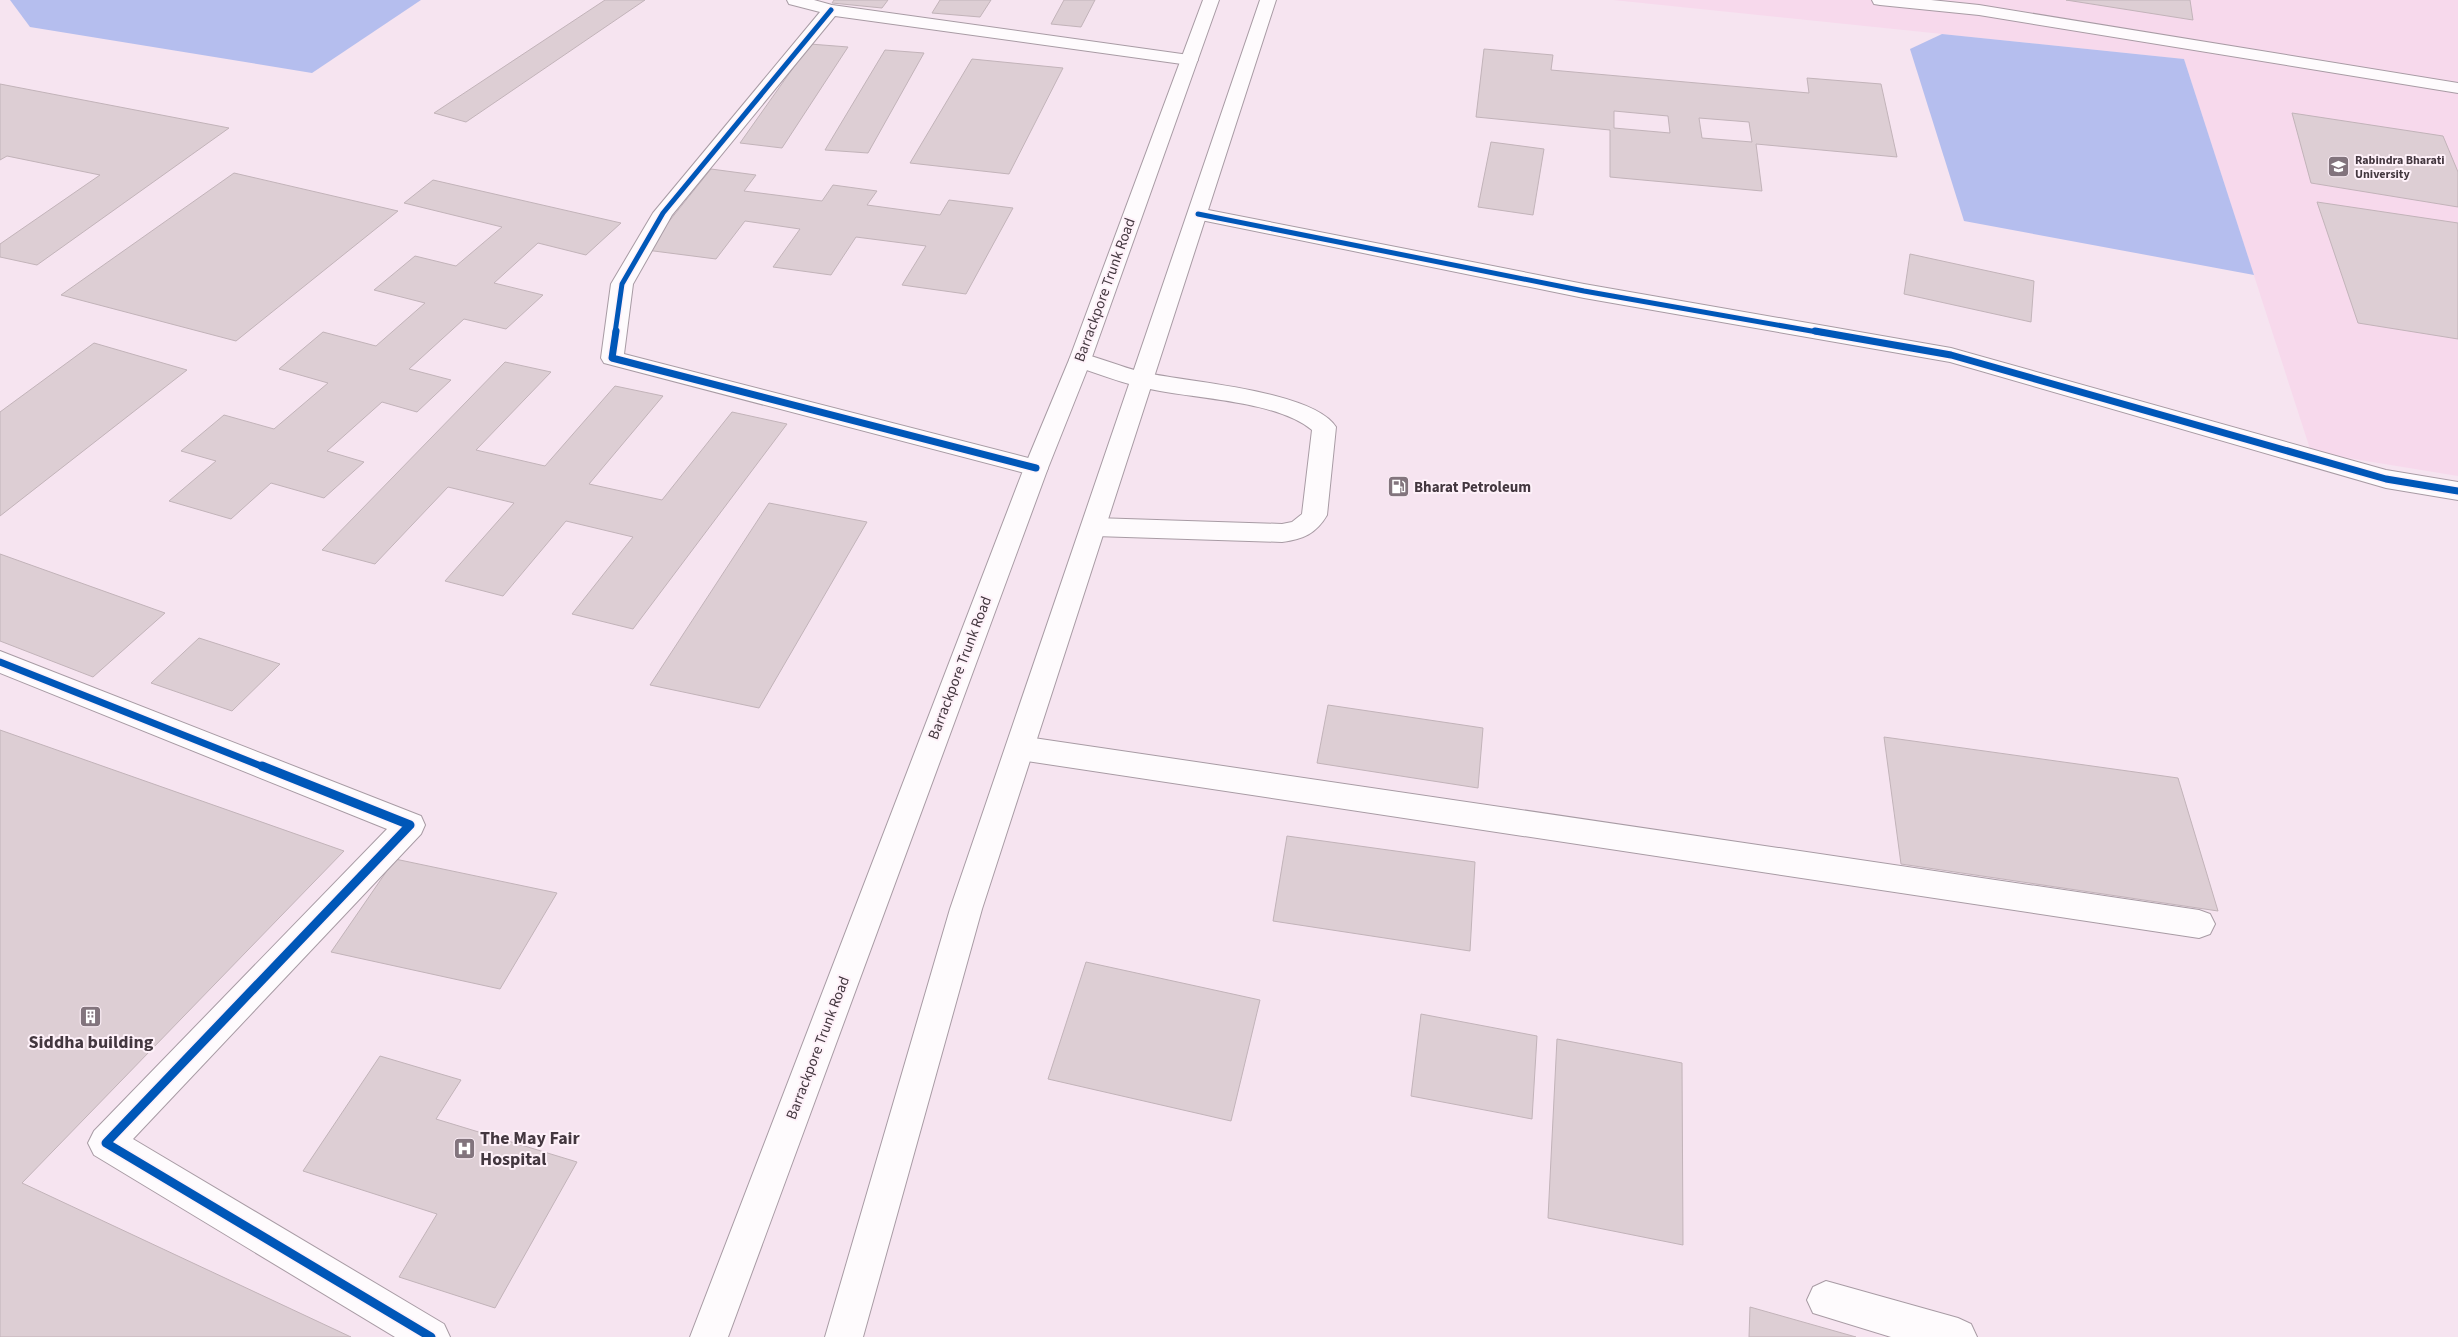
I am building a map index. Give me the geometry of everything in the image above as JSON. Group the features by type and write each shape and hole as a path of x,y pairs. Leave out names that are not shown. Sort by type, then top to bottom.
{"street":[{"path":"795,0 832,10 1189,60"},
{"name":"Barrackpore Trunk Road","path":"709,1337 1036,468 1080,360 1211,0"},
{"path":"844,1337 966,909 1095,527 1268,0"},
{"path":"1880,0 1979,10 2458,88"},
{"path":"832,10 663,213 622,284 612,358 716,383 1036,468"},
{"path":"1198,214 1584,291 1951,355 2386,479 2458,491"},
{"path":"1080,360 1142,380 1294,409 1319,420 1324,427 1314,516 1312,522 1304,528 1282,533 1095,527"},
{"path":"0,662 410,825 106,1143 431,1337"},
{"path":"1020,748 2198,924"},
{"path":"1826,1300 1958,1337"}],"shaded area":[{"name":"Rabindra Bharati University","path":"1613,0 2458,0 2458,476 2311,452 2184,59"}],"water":[{"path":"10,0 421,0 312,73 30,27"},
{"path":"1942,34 2184,59 2254,275 1964,221 1910,49"}],"building":[{"path":"605,0 645,0 466,122 434,113"},
{"path":"834,0 888,0 882,8 832,3"},
{"path":"940,0 991,0 980,17 932,13"},
{"path":"1064,0 1095,0 1081,27 1051,24"},
{"path":"2066,0 2190,0 2193,20"},
{"path":"810,44 848,47 782,148 740,143"},
{"path":"1484,49 1553,55 1551,70 1809,93 1807,78 1881,84 1897,157 1756,144 1762,191 1610,177 1610,130 1476,117","holes":["1614,111 1668,116 1670,133 1614,128","1699,118 1749,122 1752,142 1702,138"]},
{"path":"885,50 924,53 868,153 825,150"},
{"path":"972,59 1063,68 1009,174 910,163"},
{"path":"0,84 229,128 37,265 0,257 0,244 100,175 7,156 0,160"},
{"path":"2292,113 2443,136 2458,172 2458,207 2311,183"},
{"path":"1491,142 1544,149 1533,215 1478,207"},
{"path":"711,169 756,175 744,191 822,201 833,185 877,191 867,205 940,215 949,200 1013,208 966,294 902,285 926,246 856,237 831,275 773,267 800,229 745,221 716,259 646,250"},
{"path":"234,173 398,211 236,341 61,295"},
{"path":"433,180 621,223 586,255 538,243 494,283 543,295 506,329 464,319 409,369 451,380 417,412 382,402 327,451 364,462 324,498 271,483 231,519 169,501 216,461 181,451 224,415 274,429 328,383 279,369 323,332 376,346 425,303 374,290 415,256 456,266 502,227 404,203"},
{"path":"2317,202 2458,223 2458,339 2358,323"},
{"path":"1910,254 2034,281 2031,322 1904,294"},
{"path":"94,343 187,370 0,516 0,412"},
{"path":"505,362 551,372 476,450 545,466 615,386 663,396 589,484 662,500 732,412 787,424 633,629 572,614 633,537 566,521 503,596 445,581 514,503 448,487 375,564 322,550"},
{"path":"769,503 867,522 759,708 650,685"},
{"path":"0,554 165,613 93,677 0,641"},
{"path":"199,638 280,664 232,711 151,683"},
{"path":"1328,705 1483,728 1478,788 1317,763"},
{"name":"Siddha building","path":"0,730 344,851 22,1183 351,1337 0,1337"},
{"path":"1884,737 2178,778 2218,911 1901,864"},
{"path":"1287,836 1475,862 1470,951 1273,921"},
{"path":"395,859 557,893 500,989 331,952"},
{"path":"1086,962 1260,1000 1231,1121 1048,1079"},
{"path":"1421,1014 1537,1036 1532,1119 1411,1096"},
{"path":"1557,1039 1682,1063 1683,1245 1548,1218"},
{"path":"380,1056 461,1080 436,1119 577,1162 495,1308 399,1277 437,1214 303,1171"},
{"path":"1750,1307 1856,1337 1749,1337"}],"cycle path":[{"path":"831,10 663,213 622,284 612,358 1036,468"},
{"path":"1198,214 1584,291 1951,355 2386,479 2458,491"},
{"path":"0,662 410,825 106,1143 431,1337"}],"place":[{"name":"Rabindra Bharati University","path":"2339,167"},
{"name":"Bharat Petroleum","path":"1398,487"},
{"name":"Siddha building","path":"91,1017"},
{"name":"The May Fair Hospital","path":"464,1148"}]}
